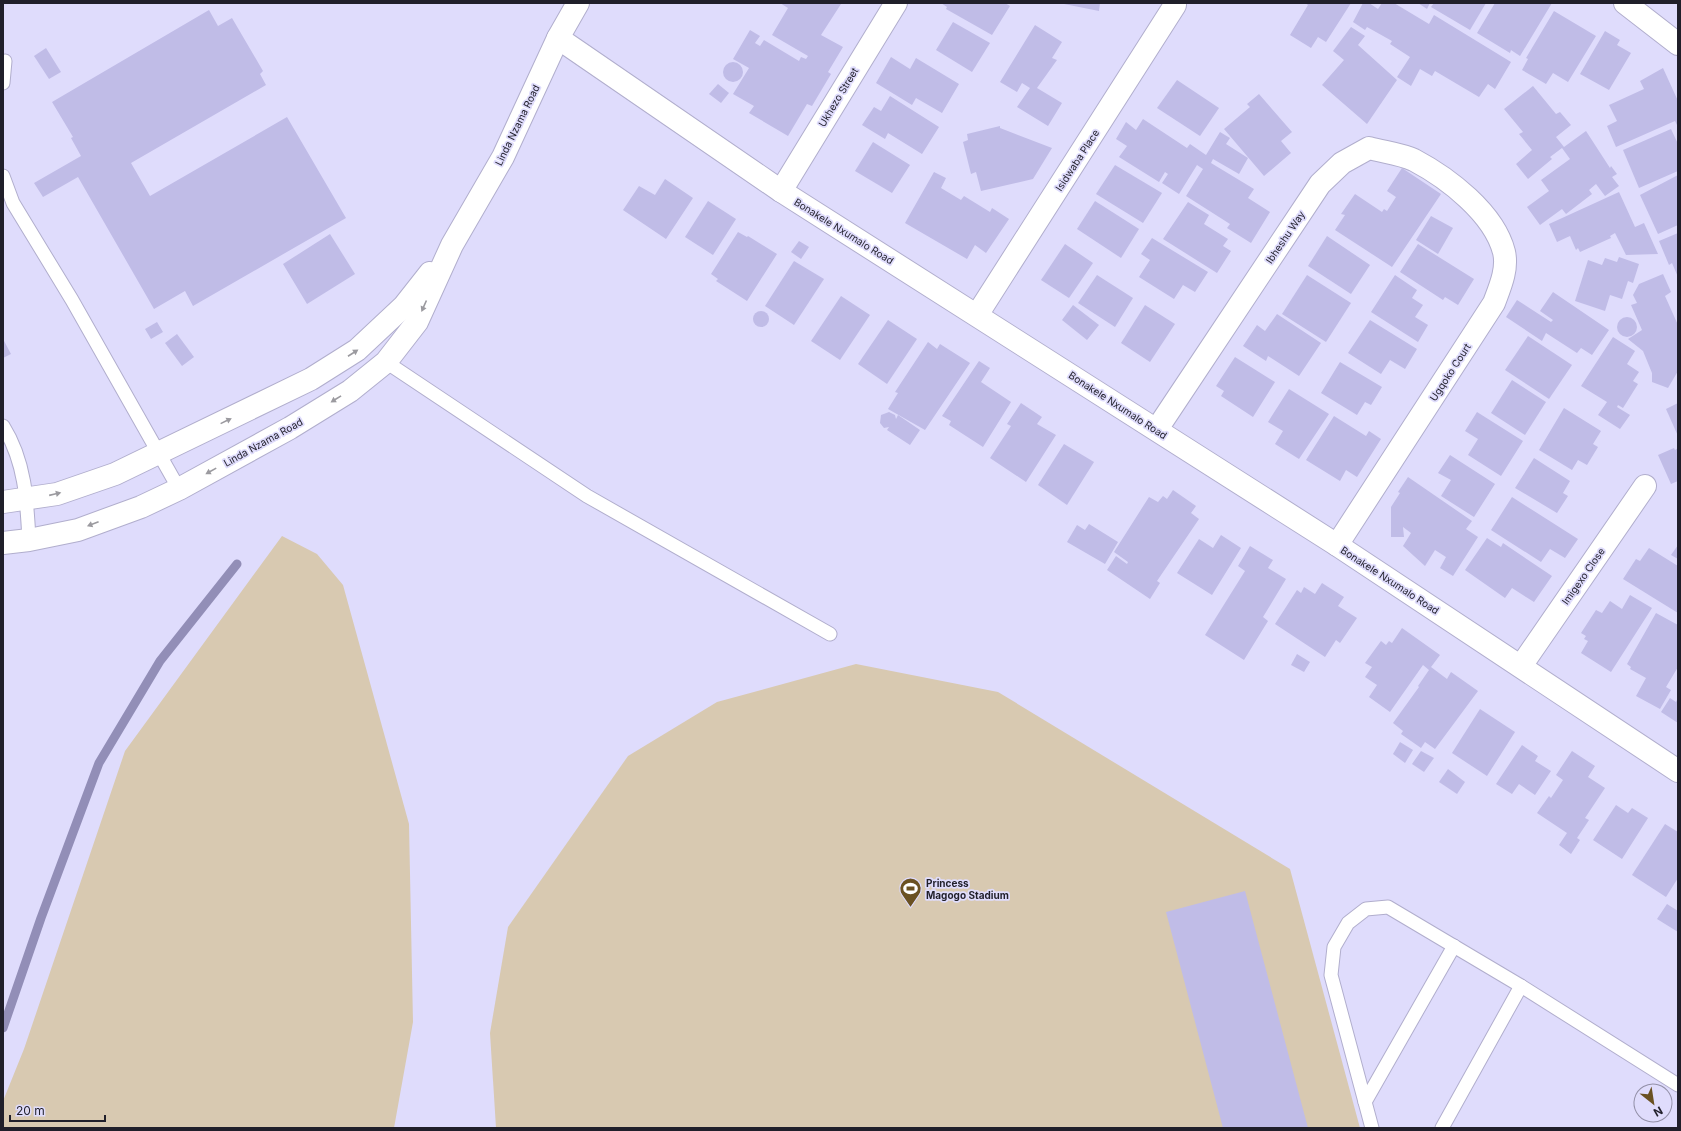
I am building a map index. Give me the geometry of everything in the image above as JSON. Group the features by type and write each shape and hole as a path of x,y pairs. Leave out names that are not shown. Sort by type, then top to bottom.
{"street":[{"name":"Linda Nzama Road","path":"3,543 29,540 78,530 141,507 179,489 290,428 350,391 386,362 417,322 452,245 503,157 558,38 578,3"},
{"name":"Ukhezo Street","path":"781,192 896,3"},
{"path":"1625,3 1650,20 1678,44"},
{"name":"Isidwaba Place","path":"977,315 1175,5"},
{"name":"Bonakele Nxumalo Road","path":"558,38 781,192 1157,429 1337,545 1678,771"},
{"name":"Ibheshu Way","path":"1157,429 1320,184 1342,163 1369,148 1413,160 1465,194"},
{"name":"Ugqoko Court","path":"1337,545 1494,303 1504,279 1504,253 1491,224 1465,194"},
{"name":"Linda Nzama Road","path":"3,502 57,494 115,474 311,379 357,350 404,306 452,245"},
{"name":"Imigexo Close","path":"1521,666 1645,486"}],"lane":[{"path":"3,83 5,61"},
{"path":"3,176 13,203 72,300 179,489"},
{"path":"386,362 587,496 830,634"},
{"path":"3,426 13,441 19,457 27,499 29,540"},
{"path":"1372,1128 1331,975 1334,947 1348,923 1366,909 1388,907 1521,986 1678,1085"},
{"path":"1365,1102 1454,946"},
{"path":"1442,1128 1521,986"}],"shaded area":[{"path":"282,536 317,554 343,585 409,824 413,1022 394,1128 3,1128 3,1101 24,1049 125,751"},
{"name":"Princess Magogo Stadium","path":"856,664 998,692 1290,869 1360,1128 496,1128 490,1033 508,927 628,756 717,702"}],"building":[{"path":"780,3 841,4 821,35 843,47 828,72 831,74 812,106 807,104 788,136 749,113 754,106 733,94 749,68 733,59 750,30 760,36 755,43 760,46 764,40 799,61 801,57 806,59 808,56 772,35 788,8"},
{"path":"941,3 1005,3 1010,6 992,35 946,9 947,7"},
{"path":"1064,3 1100,3 1099,11"},
{"path":"1305,3 1351,3 1326,42 1318,37 1311,48 1290,35 1308,5"},
{"path":"1363,3 1369,3 1378,9 1382,3 1394,3 1429,24 1434,15 1511,62 1495,89 1488,84 1479,97 1435,71 1432,76 1420,69 1411,86 1397,77 1410,57 1390,44 1392,41 1367,27 1365,30 1353,22"},
{"path":"1418,3 1430,3 1427,9"},
{"path":"1434,3 1486,3 1470,30 1431,7"},
{"path":"1495,3 1552,3 1520,56 1511,50 1510,53 1477,33"},
{"path":"209,10 218,26 232,18 263,71 260,74 266,85 131,163 150,196 287,117 346,218 193,306 185,291 154,309 78,177 43,197 34,183 81,156 71,138 73,137 52,102"},
{"path":"1554,11 1596,36 1568,82 1553,73 1546,84 1522,70 1528,59 1526,58"},
{"path":"953,22 990,43 972,72 936,50"},
{"path":"1035,25 1062,42 1052,58 1057,60 1037,88 1062,103 1048,126 1017,107 1030,88 1022,83 1017,92 1000,82"},
{"path":"1351,27 1365,36 1358,45 1397,80 1367,124 1322,85 1344,60 1333,51"},
{"path":"1605,31 1620,40 1617,45 1631,53 1609,90 1580,74"},
{"path":"46,48 61,72 49,79 34,56"},
{"path":"891,57 910,69 916,58 959,84 942,113 916,98 912,105 876,83"},
{"path":"733,62 740,65 743,72 740,79 733,82 726,79 723,72 726,65"},
{"path":"1663,68 1678,101 1678,124 1677,125 1675,121 1616,147 1607,126 1617,121 1609,105 1644,89 1640,81"},
{"path":"1177,80 1219,108 1200,136 1157,108"},
{"path":"718,84 729,93 721,103 709,94"},
{"path":"1533,86 1556,114 1560,112 1571,125 1556,137 1564,147 1586,131 1610,168 1611,166 1617,174 1612,177 1619,186 1605,196 1596,184 1589,190 1592,194 1566,214 1562,209 1540,225 1527,207 1549,191 1541,180 1570,159 1562,148 1550,157 1552,159 1528,179 1516,164 1532,150 1519,134 1523,132 1504,109"},
{"path":"1259,94 1292,132 1281,141 1291,153 1264,176 1224,129 1250,107 1247,104"},
{"path":"890,96 939,127 922,154 888,133 885,139 862,125 874,107 881,111"},
{"path":"1143,119 1187,148 1190,144 1206,155 1220,132 1230,138 1226,144 1248,158 1239,174 1213,159 1211,163 1254,189 1248,198 1270,212 1251,243 1227,228 1230,224 1186,196 1203,169 1197,165 1179,194 1162,183 1168,174 1165,172 1159,182 1119,157 1127,146 1116,139 1126,122 1136,130"},
{"path":"1000,126 1000,128 1052,148 1033,179 981,191 976,172 971,174 963,142 968,140 967,134"},
{"path":"1671,129 1678,144 1678,171 1639,188 1623,150"},
{"path":"873,142 910,165 892,193 855,171"},
{"path":"1115,165 1162,193 1143,223 1096,194"},
{"path":"1402,168 1441,194 1392,267 1335,230 1345,215 1341,214 1355,194 1382,212 1384,209 1387,211 1396,197 1387,191"},
{"path":"934,172 946,178 941,188 961,200 964,196 990,212 992,208 1009,219 986,253 975,245 967,259 905,223"},
{"path":"1678,175 1678,225 1658,234 1640,195"},
{"path":"665,179 693,198 666,239 623,210 639,186 655,195"},
{"path":"1619,192 1635,227 1644,223 1658,254 1626,255 1615,233 1610,236 1611,238 1580,252 1578,248 1576,250 1570,236 1557,242 1549,224"},
{"path":"708,201 736,219 713,255 685,237"},
{"path":"1095,201 1139,229 1121,258 1077,229"},
{"path":"1188,202 1209,215 1204,224 1228,239 1223,246 1231,251 1217,273 1163,239"},
{"path":"1431,216 1453,228 1438,254 1416,240"},
{"path":"738,232 747,237 748,236 777,254 747,301 716,281 718,279 711,274"},
{"path":"1678,233 1678,277 1672,263 1669,265 1659,241"},
{"path":"330,234 355,274 307,304 283,264"},
{"path":"1327,236 1370,265 1351,294 1308,266"},
{"path":"1152,238 1208,272 1195,292 1183,285 1174,299 1139,277 1150,260 1141,254"},
{"path":"799,241 809,247 801,259 791,252"},
{"path":"1065,244 1093,263 1069,298 1041,280"},
{"path":"1418,244 1474,279 1458,305 1445,297 1443,300 1400,272"},
{"path":"1619,257 1639,264 1633,283 1628,281 1622,299 1610,295 1605,311 1575,301 1588,260 1602,265 1605,258 1617,262"},
{"path":"794,261 824,279 794,325 765,306"},
{"path":"1663,274 1671,292 1665,296 1678,325 1678,371 1668,388 1652,382 1652,373 1643,351 1628,339 1642,330 1631,305 1637,303 1633,295 1639,284"},
{"path":"1097,275 1133,298 1115,327 1078,303"},
{"path":"1307,275 1351,303 1326,342 1282,314"},
{"path":"1395,275 1417,290 1412,298 1423,305 1415,317 1428,325 1418,342 1371,312"},
{"path":"1553,292 1609,330 1592,355 1581,348 1577,353 1546,333 1542,341 1506,317 1517,300 1551,322 1553,320 1540,311"},
{"path":"841,296 870,315 840,360 811,341"},
{"path":"1073,305 1099,325 1087,340 1062,320"},
{"path":"1145,305 1175,324 1150,362 1121,343"},
{"path":"758,311 764,311 769,316 767,325 764,327 758,327 753,322 753,316"},
{"path":"1277,314 1321,343 1299,376 1268,356 1266,361 1243,346 1257,325 1265,331"},
{"path":"1627,317 1634,320 1637,327 1634,334 1627,337 1620,334 1617,327 1620,320"},
{"path":"888,320 917,339 887,384 858,364"},
{"path":"1370,320 1417,349 1405,369 1390,360 1381,374 1348,353"},
{"path":"157,322 163,332 151,339 145,329"},
{"path":"177,334 194,357 182,366 165,343"},
{"path":"1528,336 1572,365 1549,399 1505,370"},
{"path":"1613,337 1635,351 1627,364 1639,372 1633,381 1638,384 1623,408 1618,405 1617,407 1630,415 1620,429 1598,415 1607,402 1581,386"},
{"path":"3,339 11,354 3,358"},
{"path":"928,342 937,349 940,344 970,363 925,430 888,409 898,393 895,392"},
{"path":"1235,357 1275,382 1253,417 1221,396 1224,391 1216,386"},
{"path":"979,361 990,368 981,382 1011,402 983,447 949,425 951,421 942,416"},
{"path":"1340,362 1382,387 1371,405 1365,402 1357,415 1321,393"},
{"path":"1512,380 1546,402 1525,435 1491,413"},
{"path":"1289,389 1329,414 1299,459 1275,444 1283,431 1268,422"},
{"path":"1021,403 1042,417 1037,424 1056,435 1026,482 990,458 1011,426 1007,424"},
{"path":"1678,403 1678,436 1666,409"},
{"path":"1564,408 1601,431 1593,444 1598,447 1587,465 1578,460 1572,470 1539,450"},
{"path":"889,412 895,415 896,419 898,415 920,430 910,445 887,430 889,427 884,428 880,423 881,415"},
{"path":"1477,412 1523,441 1501,476 1468,455 1478,439 1465,431"},
{"path":"1334,416 1366,436 1369,431 1381,439 1357,477 1346,470 1340,481 1306,460"},
{"path":"1064,444 1094,462 1067,505 1038,485"},
{"path":"1674,448 1675,450 1678,448 1678,481 1671,484 1658,455"},
{"path":"1450,455 1495,484 1474,517 1441,496 1451,480 1438,473"},
{"path":"1534,458 1570,481 1563,493 1568,496 1557,513 1515,488"},
{"path":"1408,477 1472,521 1466,529 1478,537 1453,576 1440,568 1446,557 1435,550 1425,566 1403,546 1411,533 1403,527 1404,537 1391,537 1391,507 1400,493 1398,492"},
{"path":"1173,490 1196,506 1191,513 1199,519 1157,581 1160,583 1150,599 1107,570 1116,556 1127,564 1128,562 1114,552 1149,497 1158,502 1163,496 1167,499"},
{"path":"1512,497 1578,539 1565,558 1550,549 1541,562 1491,530"},
{"path":"1089,524 1118,542 1105,564 1067,542 1077,525 1085,530"},
{"path":"1221,535 1241,548 1212,595 1177,573 1199,539 1213,548"},
{"path":"1487,538 1501,547 1503,543 1552,576 1534,602 1512,588 1505,598 1465,570"},
{"path":"1678,545 1678,559 1671,555"},
{"path":"1250,546 1273,560 1268,568 1286,579 1263,617 1268,621 1244,660 1205,635 1245,571 1238,566"},
{"path":"1649,548 1678,566 1678,613 1623,579 1636,559 1640,561"},
{"path":"1322,583 1344,597 1338,606 1357,618 1340,643 1336,640 1325,657 1275,624 1297,590 1301,593 1304,587 1315,594"},
{"path":"1630,595 1652,608 1611,672 1581,653 1588,641 1584,639 1586,636 1581,633 1596,610 1602,613 1610,601 1622,609"},
{"path":"1656,613 1678,625 1678,667 1666,687 1671,690 1660,709 1636,696 1646,678 1630,669 1631,667 1627,664"},
{"path":"1402,628 1440,655 1431,667 1447,679 1451,672 1478,691 1435,749 1425,742 1421,748 1401,734 1403,731 1393,723 1419,687 1418,686 1429,670 1423,665 1390,712 1369,697 1377,685 1365,677 1372,667 1365,663 1381,641 1386,645 1389,641 1392,643"},
{"path":"1297,654 1310,662 1304,672 1291,665"},
{"path":"1670,698 1676,702 1678,698 1678,723 1661,712"},
{"path":"1480,709 1515,732 1487,776 1452,753"},
{"path":"1400,742 1413,750 1405,763 1393,754"},
{"path":"1522,745 1538,756 1535,761 1551,771 1535,795 1519,784 1512,794 1496,784"},
{"path":"1421,751 1434,758 1424,772 1412,764"},
{"path":"1572,751 1595,766 1588,777 1605,788 1585,818 1589,820 1577,838 1580,840 1571,854 1559,845 1567,833 1537,813 1549,796 1551,798 1563,780 1556,775"},
{"path":"1448,769 1465,782 1457,794 1439,782"},
{"path":"1616,805 1628,813 1632,808 1648,818 1622,859 1593,840"},
{"path":"1665,824 1678,832 1678,878 1666,897 1632,875"},
{"path":"1245,891 1308,1128 1223,1128 1166,912"},
{"path":"1667,904 1678,911 1678,932 1657,919"}],"waterway":[{"path":"3,1028 41,918 99,763 160,661 237,564"}],"place":[{"name":"Princess Magogo Stadium","path":"911,908"}]}
